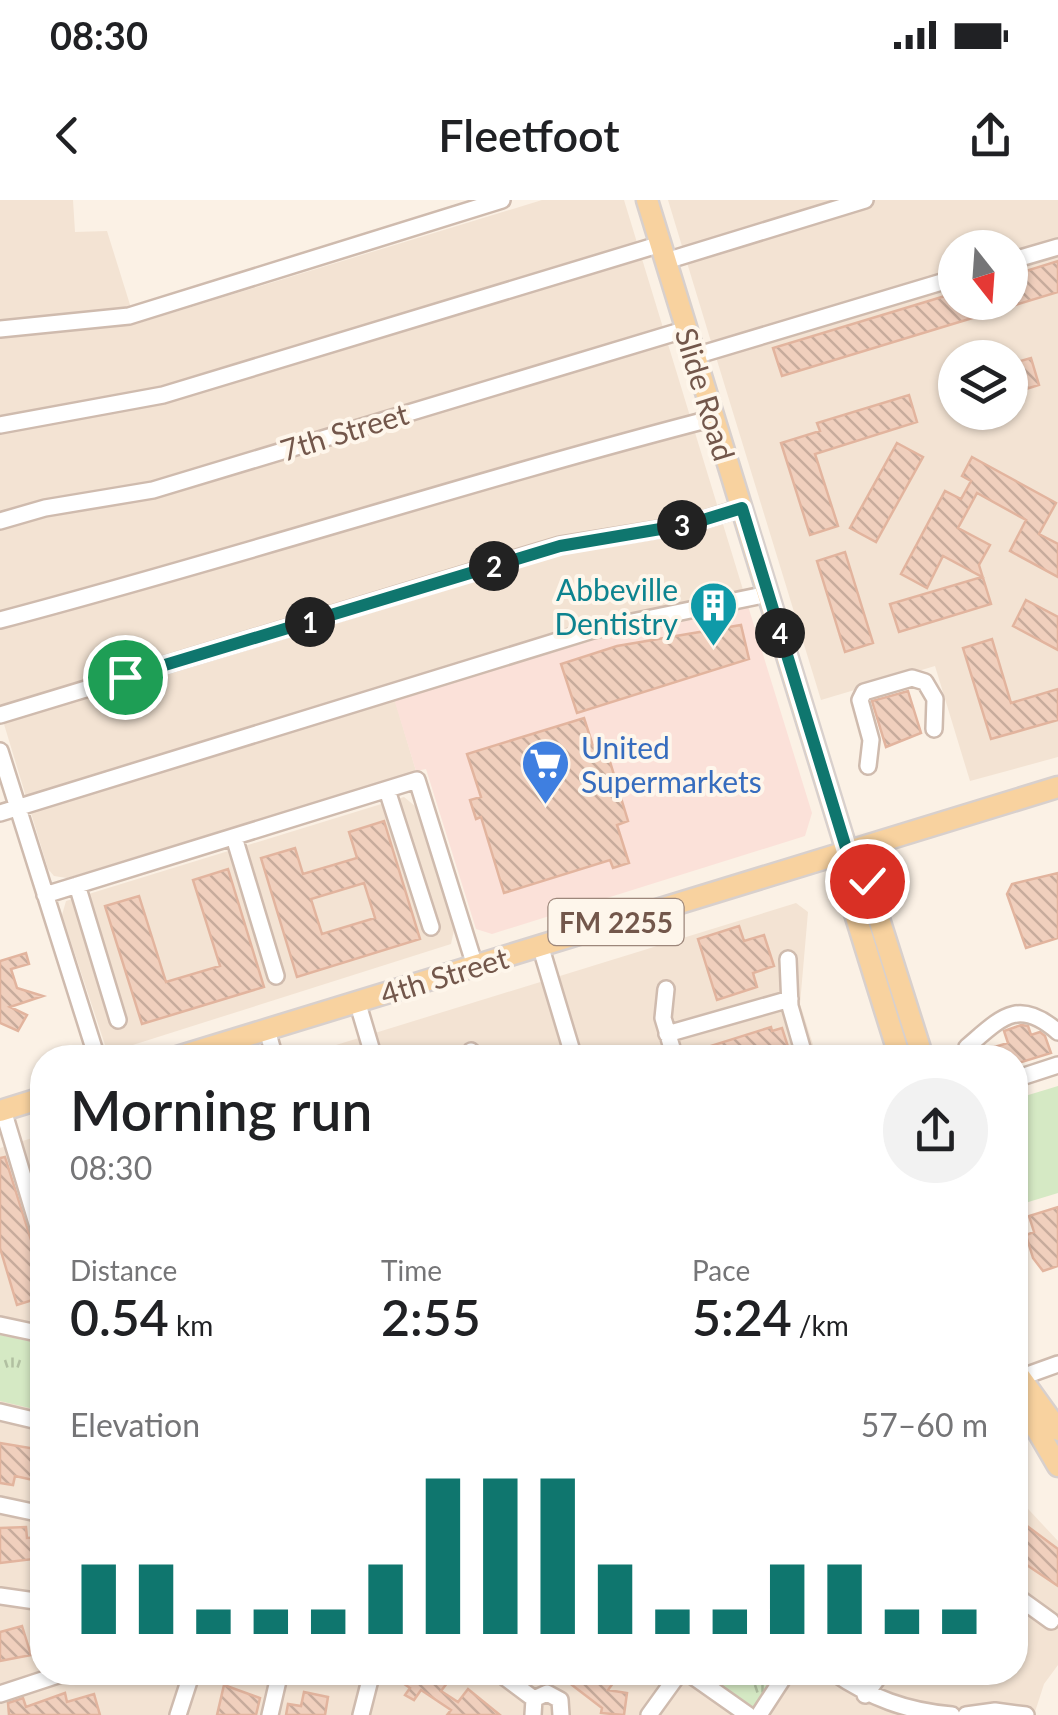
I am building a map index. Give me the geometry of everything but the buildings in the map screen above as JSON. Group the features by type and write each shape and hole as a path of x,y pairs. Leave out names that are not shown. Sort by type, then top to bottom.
{"main road":[{"name":"Slide Road","path":"647,200 854,874 867,881 919,1045"},
{"name":"4th Street","path":"217,1045 1058,787"},
{"name":"Slide Road","path":"854,874 847,888 896,1045"},
{"path":"2,1110 30,1102"},
{"path":"1028,1387 1058,1430"},
{"path":"1028,1415 1058,1466"}],"street":[{"path":"0,329 129,316 502,200"},
{"path":"0,425 163,396 663,253 865,200"},
{"path":"1028,255 1058,246"},
{"path":"695,356 938,283"},
{"name":"7th Street","path":"0,521 44,508 152,490 687,330"},
{"path":"0,620 153,580 534,464 714,418"},
{"path":"0,715 560,546 690,524 742,508"},
{"path":"0,813 593,630 768,594"},
{"path":"850,704 855,695 912,678 926,682 935,698 934,729"},
{"path":"864,692 860,700 870,734 868,766"},
{"path":"0,750 93,1045"},
{"path":"45,895 417,780 475,966"},
{"path":"387,790 431,927"},
{"path":"234,837 276,976"},
{"path":"76,885 118,1020"},
{"path":"540,946 570,1045"},
{"path":"788,959 790,1000 802,1045"},
{"path":"666,989 663,1018 671,1045"},
{"path":"668,1034 790,1000"},
{"path":"358,1001 370,1045"},
{"path":"969,1045 1001,1018 1018,1012 1032,1013 1058,1032"},
{"path":"266,1030 271,1045"},
{"path":"1028,1075 1058,1065"},
{"path":"2,1110 30,1201"},
{"path":"0,1325 30,1331"},
{"path":"1028,1375 1058,1364"},
{"path":"0,1412 30,1419"},
{"path":"0,1504 30,1511"},
{"path":"0,1596 30,1600"},
{"path":"1028,1605 1051,1621"},
{"path":"0,1694 30,1684"},
{"path":"178,1715 188,1685"},
{"path":"270,1715 277,1685"},
{"path":"362,1715 369,1685"},
{"path":"511,1685 534,1707 547,1693 556,1696 562,1704 561,1715"},
{"path":"650,1715 673,1685"},
{"path":"703,1685 748,1715"},
{"path":"759,1715 779,1685"},
{"path":"851,1685 865,1695 918,1712 952,1715"},
{"path":"865,1695 872,1685"},
{"path":"967,1715 995,1711 1026,1715"}],"shaded area":[{"path":"0,200 73,200 75,232 107,231 136,324 542,200 624,200 744,593 391,687 416,771 67,878 54,876 48,869 0,711"},
{"path":"668,200 1058,200 1058,239 1028,248 1028,230 938,230 938,276 712,345"},
{"path":"1058,252 1058,757 970,781 935,666 821,700 716,357 938,289 938,320 1028,320 1028,261"},
{"path":"748,606 812,813 805,836 492,934 476,929 426,769 416,771 394,699 615,631"},
{"path":"404,797 415,806 454,930 451,944 133,1045 105,1045 62,915 66,901"},
{"path":"796,903 808,912 800,1004 813,1045 336,1045"},
{"path":"30,1139 30,1685 1028,1685 1028,1509 1058,1541 1058,1665 1044,1684 1034,1715 0,1715 0,1148"}],"green space":[{"path":"1058,1086 1058,1193 1028,1202 1028,1095"},
{"path":"0,1335 30,1341 30,1408 0,1401"},
{"path":"717,1685 771,1685 752,1710"}],"place":[{"name":"Abbeville Dentistry","path":"713,648"},
{"name":"United Supermarkets","path":"546,806"}],"route":[{"path":"125,677 560,546 690,524 742,508 854,874 867,881"}]}
